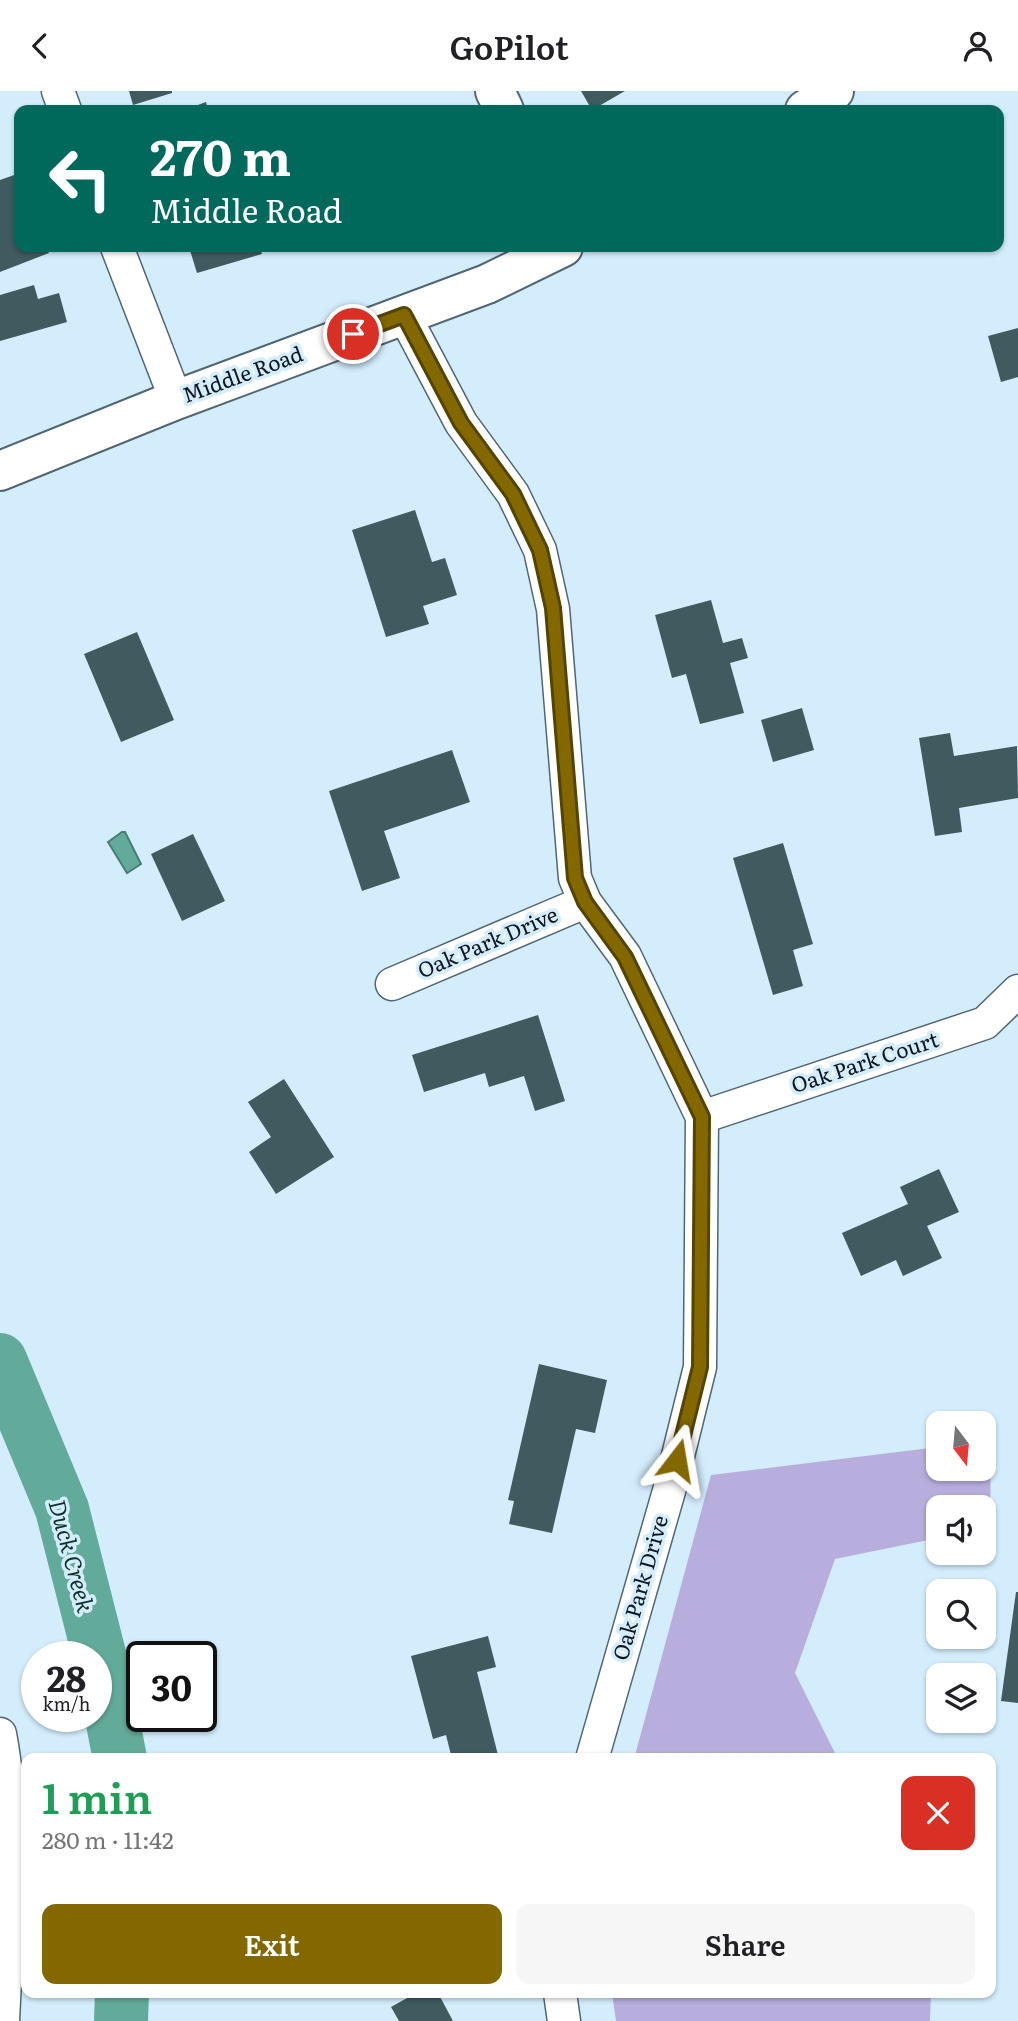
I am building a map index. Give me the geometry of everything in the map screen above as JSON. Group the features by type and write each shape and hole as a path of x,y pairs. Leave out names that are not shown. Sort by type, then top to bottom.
{"main road":[{"path":"813,105 834,91"},
{"name":"Middle Road","path":"0,471 176,400 487,284 553,252"}],"street":[{"path":"119,252 176,400"},
{"name":"Oak Park Drive","path":"404,315 461,423 513,494 540,550 553,608 575,878 585,902 625,957 702,1117 700,1367 671,1483 594,1753"},
{"name":"Oak Park Drive","path":"392,984 585,902"},
{"name":"Oak Park Court","path":"702,1117 985,1023 1018,991"},
{"path":"0,1734 5,1758 9,1887 3,2021"},
{"path":"561,1998 564,2021"}],"shaded area":[{"path":"125,832 141,864 127,873 108,842"},
{"path":"926,1448 926,1481 991,1481 990,1495 926,1495 926,1540 835,1559 795,1673 835,1753 636,1753 711,1475"},
{"path":"613,1998 931,1998 930,2021 616,2021"}],"building":[{"path":"129,91 172,91 172,93 133,105"},
{"path":"581,91 625,91 601,105 589,105"},
{"path":"14,175 14,252 49,253 0,272 0,180"},
{"path":"191,252 261,252 262,254 197,273"},
{"path":"34,285 38,299 59,293 67,322 0,341 0,295"},
{"path":"1018,328 1018,377 1001,382 988,336"},
{"path":"415,510 432,562 445,558 457,595 423,606 429,624 386,637 352,530"},
{"path":"711,600 723,643 742,638 748,658 730,663 744,713 700,724 686,674 672,678 655,615"},
{"path":"137,632 174,720 121,742 84,654"},
{"path":"802,708 814,750 773,762 761,720"},
{"path":"950,733 954,756 1017,746 1018,798 959,808 962,832 935,836 919,738"},
{"path":"452,750 470,802 384,831 400,878 362,891 329,791"},
{"path":"193,834 225,901 182,921 151,854"},
{"path":"783,843 813,944 793,950 803,986 773,995 733,858"},
{"path":"538,1015 565,1101 535,1111 524,1076 489,1087 485,1073 424,1092 412,1055"},
{"path":"284,1079 334,1157 276,1194 249,1152 271,1137 248,1102"},
{"path":"939,1169 959,1212 927,1226 942,1258 903,1276 896,1260 861,1276 842,1233 908,1204 900,1187"},
{"path":"539,1364 607,1380 595,1433 576,1429 552,1533 509,1524 514,1501 508,1500"},
{"path":"1018,1592 1018,1703 1001,1701"},
{"path":"488,1636 496,1667 477,1672 497,1753 450,1753 446,1735 433,1739 411,1656"},
{"path":"407,1998 441,1998 453,2021 399,2021 391,2007"}],"waterway":[{"name":"Duck Creek","path":"0,1360 62,1509 102,1666 119,1753"},
{"name":"Duck Creek","path":"121,2021 122,1998"}],"route":[{"path":"353,334 404,315 461,423 513,494 540,550 553,608 575,878 585,902 625,957 702,1117 700,1367 677,1460"}]}
